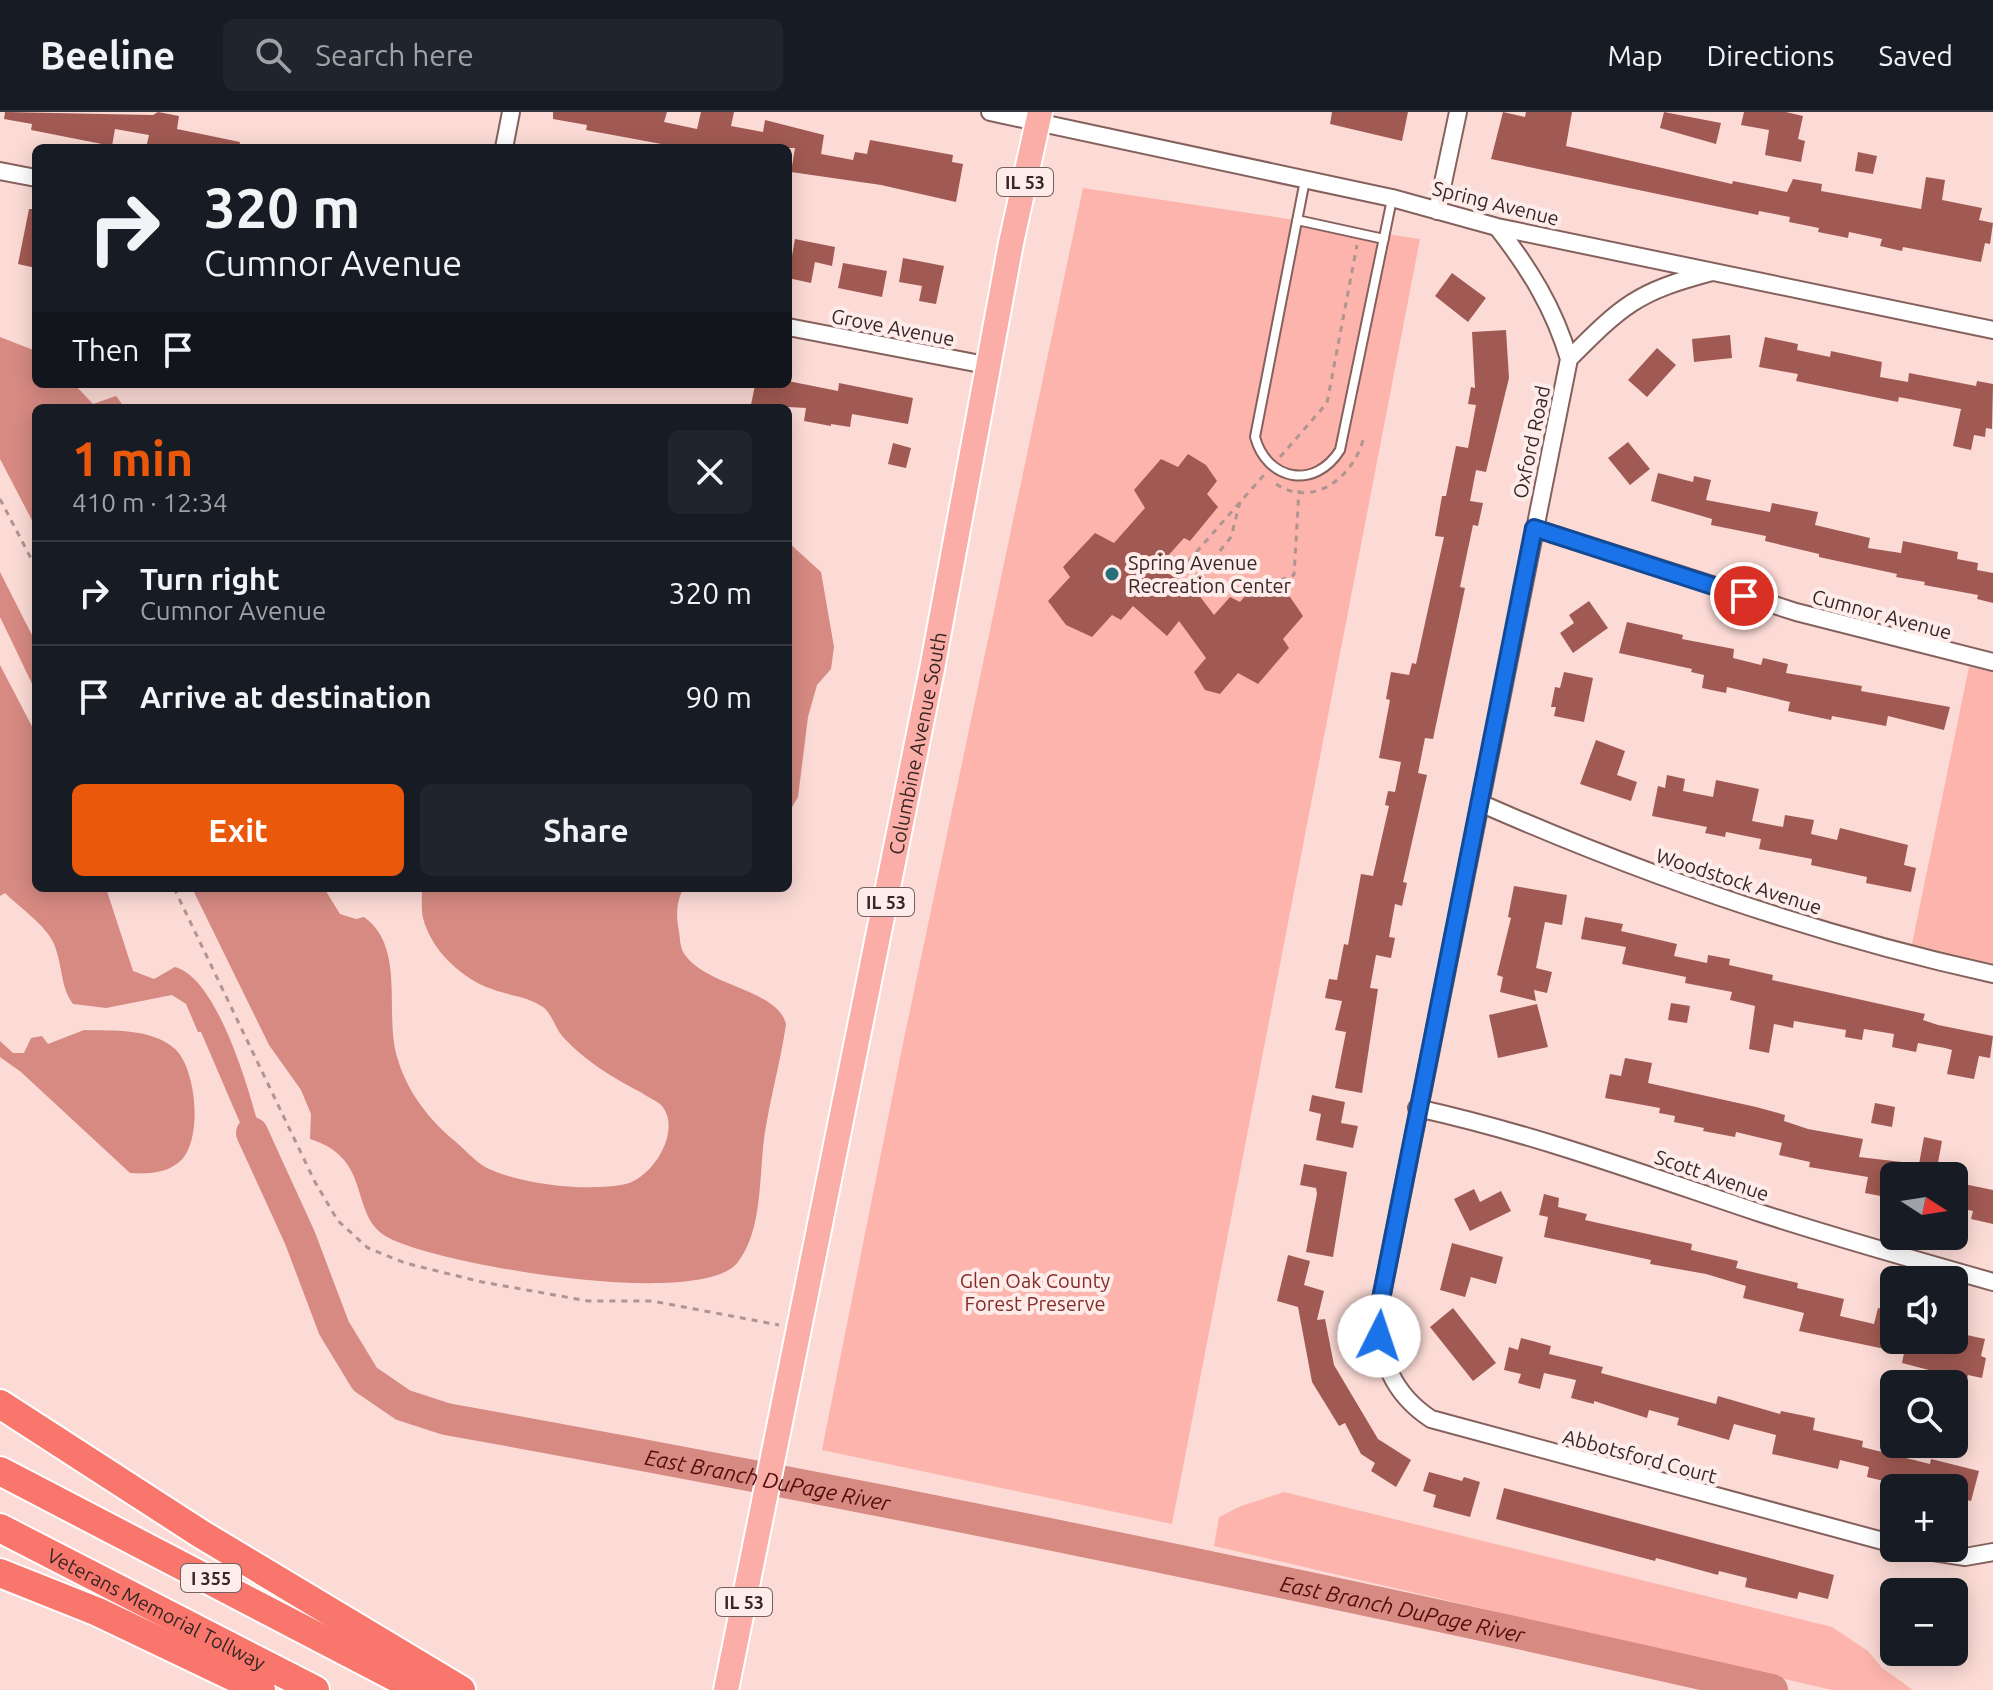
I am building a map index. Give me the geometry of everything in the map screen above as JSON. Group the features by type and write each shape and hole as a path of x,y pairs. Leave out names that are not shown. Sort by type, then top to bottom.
{"highway":[{"path":"0,1404 201,1534 461,1690"},
{"name":"I 355","path":"0,1471 420,1690"},
{"name":"Veterans Memorial Tollway","path":"0,1528 315,1690"},
{"path":"0,1573 98,1612 261,1690"}],"main road":[{"name":"Columbine Avenue South","path":"726,1690 796,1330 875,957 991,366 1011,243 1040,117"}],"street":[{"path":"505,144 511,112"},
{"name":"Spring Avenue","path":"990,112 1040,117 1102,139 1392,198 1497,227 1993,330"},
{"path":"1437,211 1458,112"},
{"path":"0,171 32,177"},
{"name":"Oxford Road","path":"1391,1379 1379,1336 1378,1314 1569,359 1558,323 1530,270 1497,227"},
{"path":"1569,359 1621,307 1659,286 1717,271"},
{"name":"Grove Avenue","path":"792,328 991,366"},
{"name":"Cumnor Avenue","path":"1534,528 1796,612 1993,662"},
{"name":"Woodstock Avenue","path":"1480,803 1600,854 1725,900 1859,941 1993,974"},
{"name":"Scott Avenue","path":"1417,1108 1500,1126 1760,1213 1993,1282"},
{"name":"Abbotsford Court","path":"1391,1379 1412,1406 1431,1419 1460,1429 1880,1540"},
{"path":"1968,1556 1993,1552"}],"lane":[{"path":"1305,180 1256,423 1259,451 1271,466 1293,477 1307,477 1321,472 1340,450 1392,198"},
{"path":"1297,220 1384,239"}],"path":[{"path":"1240,502 1231,537 1196,581 1176,575 1271,466 1327,403 1359,234"},
{"path":"1269,584 1294,575 1299,490"},
{"path":"0,499 32,560"},
{"path":"176,892 315,1182 338,1221 368,1248 405,1263 482,1282 588,1301 652,1301 760,1320 796,1330"}],"green space":[{"name":"Glen Oak County Forest Preserve","path":"1083,188 1420,239 1172,1524 822,1450 901,1053"},
{"path":"1969,667 1993,672 1993,964 1912,944"},
{"path":"1284,1492 1832,1627 1868,1651 1882,1668 1913,1690 1832,1690 1214,1546 1219,1517"}],"shaded area":[{"path":"0,337 32,349 32,388 78,388 93,404 32,404 32,520 0,459"},
{"path":"116,396 122,404 93,404"},
{"path":"792,546 821,572 834,647 831,669 817,685 808,717 798,797 792,807"},
{"path":"0,572 32,635 32,684 0,617"},
{"path":"0,665 32,726 32,892 107,892 133,971 154,979 175,967 193,978 209,998 237,1056 270,1172 244,1132 186,1004 172,995 106,1008 73,1004 50,937 5,893 0,896"},
{"path":"194,892 326,892 340,914 356,919 364,917 377,930 390,964 392,1024 398,1060 414,1095 446,1134 481,1164 503,1175 576,1187 626,1184 646,1172 662,1152 669,1128 662,1106 581,1054 563,1037 543,1007 481,984 459,971 440,952 427,930 422,914 422,892 682,892 677,915 680,943 685,955 709,974 770,1003 780,1012 786,1024 766,1126 757,1214 747,1248 738,1262 715,1276 675,1282 625,1283 512,1270 417,1249 389,1238 376,1228 368,1216 344,1160 330,1148 310,1139 311,1114 301,1090 269,1045"},
{"path":"84,1030 131,1032 154,1037 174,1048 182,1058 192,1088 194,1123 192,1140 186,1153 173,1167 149,1173 130,1173 21,1072 0,1057 0,1041 13,1053 24,1053 31,1038 42,1036 48,1044"}],"building":[{"path":"5,112 153,115 158,112 179,116 177,129 240,142 147,144 149,135 115,129 112,144 102,144 31,130 32,124 4,119"},
{"path":"553,112 667,112 664,122 697,129 701,112 734,112 731,126 763,132 765,120 824,135 821,154 853,160 855,152 867,154 870,140 953,155 952,162 963,164 956,202 881,185 792,172 795,148 792,144 661,144 586,130 587,125 553,119"},
{"path":"1332,112 1408,112 1402,141 1330,124"},
{"path":"1503,112 1525,117 1526,112 1572,112 1566,146 1732,184 1733,181 1787,192 1793,179 1822,184 1821,191 1921,209 1926,177 1945,180 1942,200 1982,208 1979,220 1993,223 1990,244 1985,243 1981,262 1903,247 1902,251 1880,246 1882,239 1849,232 1848,238 1818,232 1819,228 1789,222 1790,217 1759,211 1758,215 1491,159"},
{"path":"1664,112 1721,123 1716,144 1660,128"},
{"path":"1744,112 1786,112 1803,116 1798,139 1805,141 1801,162 1765,155 1769,130 1741,125"},
{"path":"1858,152 1877,156 1873,174 1855,171"},
{"path":"29,209 32,209 32,267 18,264"},
{"path":"795,239 835,247 832,266 815,262 811,283 792,279"},
{"path":"903,258 944,266 936,304 919,301 922,286 899,282"},
{"path":"843,263 887,271 882,297 838,288"},
{"path":"1452,273 1486,298 1468,322 1435,296"},
{"path":"1506,330 1509,378 1486,472 1476,470 1470,501 1483,503 1478,526 1473,525 1460,587 1465,588 1433,739 1425,738 1418,773 1427,775 1403,882 1407,883 1402,906 1395,904 1389,937 1395,938 1391,958 1376,955 1370,988 1378,989 1362,1093 1335,1088 1346,1032 1335,1030 1342,1001 1325,998 1329,979 1337,980 1344,944 1348,945 1361,874 1373,876 1389,806 1385,805 1388,791 1395,792 1401,762 1379,758 1390,700 1386,699 1391,672 1409,675 1412,663 1416,664 1444,537 1435,536 1442,496 1446,496 1456,446 1468,448 1476,405 1468,404 1471,387 1475,388 1472,332"},
{"path":"1730,335 1732,358 1694,362 1692,339"},
{"path":"1765,337 1798,344 1797,350 1830,357 1831,351 1882,362 1880,377 1908,382 1909,373 1976,386 1977,381 1993,384 1992,429 1986,428 1985,437 1974,435 1971,450 1953,446 1961,409 1899,397 1898,402 1796,381 1798,374 1759,367"},
{"path":"1657,348 1676,365 1647,397 1628,380"},
{"path":"792,382 838,391 839,383 913,398 908,424 852,414 850,427 804,421 806,408 792,407 792,404 751,404 754,388 792,388"},
{"path":"1628,442 1650,469 1630,485 1608,458"},
{"path":"893,443 911,448 906,468 888,464"},
{"name":"Spring Avenue Recreation Center","path":"1188,454 1206,465 1217,481 1207,494 1218,507 1190,541 1184,538 1157,568 1192,586 1214,615 1230,597 1240,602 1259,579 1288,594 1303,616 1283,639 1289,648 1258,684 1238,673 1220,694 1205,690 1194,672 1206,658 1179,621 1167,636 1133,606 1121,620 1112,615 1092,637 1066,625 1048,601 1070,577 1063,567 1095,533 1114,543 1145,508 1134,490 1161,459 1178,467"},
{"path":"1658,473 1693,482 1694,476 1711,480 1706,500 1770,512 1772,503 1818,512 1815,525 1870,538 1868,548 1901,553 1903,541 1958,552 1957,559 1978,563 1977,570 1993,573 1993,603 1977,599 1978,595 1924,585 1925,582 1896,577 1897,574 1819,557 1819,554 1765,541 1766,536 1711,525 1712,519 1651,501"},
{"path":"1589,601 1608,628 1573,653 1560,633 1574,623 1569,615"},
{"path":"1627,622 1683,635 1682,639 1734,649 1733,658 1761,665 1763,658 1788,664 1786,673 1862,686 1861,691 1950,707 1944,730 1888,716 1886,726 1832,716 1831,720 1788,711 1790,702 1727,687 1726,693 1702,688 1704,675 1691,672 1692,669 1619,653"},
{"path":"1564,672 1593,678 1584,722 1554,716 1556,707 1551,707 1555,687 1560,688"},
{"path":"1596,740 1625,751 1617,775 1637,782 1631,801 1580,784"},
{"path":"1667,775 1685,779 1683,791 1713,797 1716,780 1759,789 1752,821 1783,827 1785,815 1814,820 1811,834 1837,840 1840,828 1908,845 1904,865 1916,868 1911,892 1866,883 1867,877 1811,865 1812,859 1759,849 1761,839 1726,832 1725,837 1705,833 1707,827 1652,816 1658,786 1665,788"},
{"path":"1514,886 1567,895 1562,925 1545,922 1536,968 1552,972 1547,993 1534,990 1536,1001 1500,992 1503,977 1497,975 1511,918 1508,917"},
{"path":"1585,917 1623,924 1621,931 1677,944 1674,956 1707,963 1708,955 1730,959 1729,965 1773,975 1772,980 1925,1014 1923,1020 1938,1025 1993,1036 1990,1058 1979,1056 1974,1079 1947,1074 1952,1050 1918,1043 1916,1052 1892,1047 1894,1034 1864,1029 1862,1040 1845,1037 1846,1030 1794,1021 1793,1028 1774,1024 1769,1053 1749,1049 1755,1006 1730,1000 1732,992 1685,983 1686,977 1622,964 1626,947 1581,939"},
{"path":"1671,1003 1690,1006 1687,1023 1668,1020"},
{"path":"1537,1004 1548,1047 1498,1058 1489,1015"},
{"path":"1625,1058 1652,1063 1648,1083 1785,1115 1784,1121 1808,1129 1863,1139 1859,1157 1902,1162 1880,1162 1880,1196 1865,1193 1868,1177 1809,1167 1810,1162 1779,1155 1782,1143 1736,1132 1735,1137 1703,1131 1704,1128 1674,1122 1675,1116 1659,1113 1660,1108 1605,1098 1610,1074 1621,1076"},
{"path":"1312,1095 1345,1102 1341,1123 1358,1126 1353,1148 1316,1140 1321,1114 1309,1111"},
{"path":"1875,1103 1895,1107 1892,1127 1871,1123"},
{"path":"1924,1137 1942,1141 1938,1162 1919,1162"},
{"path":"1304,1164 1347,1172 1333,1257 1306,1252 1317,1194 1316,1188 1300,1185"},
{"path":"1968,1185 1993,1190 1993,1224 1971,1219 1973,1211 1968,1210"},
{"path":"1474,1189 1480,1202 1501,1191 1511,1211 1470,1231 1454,1199"},
{"path":"1544,1194 1559,1198 1558,1207 1587,1214 1585,1220 1692,1244 1691,1250 1738,1261 1736,1268 1798,1283 1797,1288 1844,1299 1840,1316 1874,1324 1880,1308 1880,1348 1799,1331 1804,1313 1743,1298 1746,1286 1706,1274 1650,1264 1651,1260 1544,1237 1548,1217 1539,1215"},
{"path":"1452,1243 1503,1257 1496,1284 1471,1277 1465,1297 1440,1290"},
{"path":"1288,1255 1310,1261 1304,1285 1324,1291 1317,1320 1325,1319 1334,1365 1378,1439 1411,1460 1396,1487 1371,1471 1375,1463 1361,1454 1345,1423 1339,1426 1312,1382 1298,1307 1277,1301"},
{"path":"1453,1308 1496,1363 1473,1381 1430,1327"},
{"path":"1968,1335 1985,1339 1981,1356 1986,1358 1982,1378 1968,1375 1968,1370 1929,1370 1902,1363 1904,1354 1968,1354"},
{"path":"1521,1338 1551,1346 1549,1354 1603,1367 1601,1373 1716,1404 1718,1396 1780,1414 1781,1411 1815,1418 1813,1430 1863,1441 1862,1447 1880,1452 1880,1458 1906,1458 1930,1464 1931,1459 1979,1471 1971,1501 1968,1500 1968,1474 1880,1474 1880,1480 1867,1477 1869,1467 1840,1460 1838,1469 1772,1454 1776,1435 1734,1424 1729,1440 1677,1425 1679,1418 1649,1410 1647,1418 1594,1401 1594,1404 1571,1398 1576,1380 1544,1373 1540,1389 1518,1383 1521,1374 1504,1370 1509,1347 1518,1350"},
{"path":"1429,1472 1462,1481 1464,1477 1480,1482 1470,1517 1433,1507 1436,1495 1423,1491"},
{"path":"1504,1488 1834,1575 1828,1599 1799,1592 1797,1599 1745,1587 1747,1578 1719,1571 1718,1575 1656,1558 1655,1561 1496,1519"}],"waterway":[{"name":"East Branch DuPage River","path":"252,1133 300,1238 334,1328 365,1379 403,1405 446,1419 945,1513 1276,1581 1772,1690"}],"place":[{"name":"Spring Avenue Recreation Center","path":"1112,574"}],"route":[{"path":"1379,1336 1378,1314 1417,1108 1534,528 1744,596"}]}
